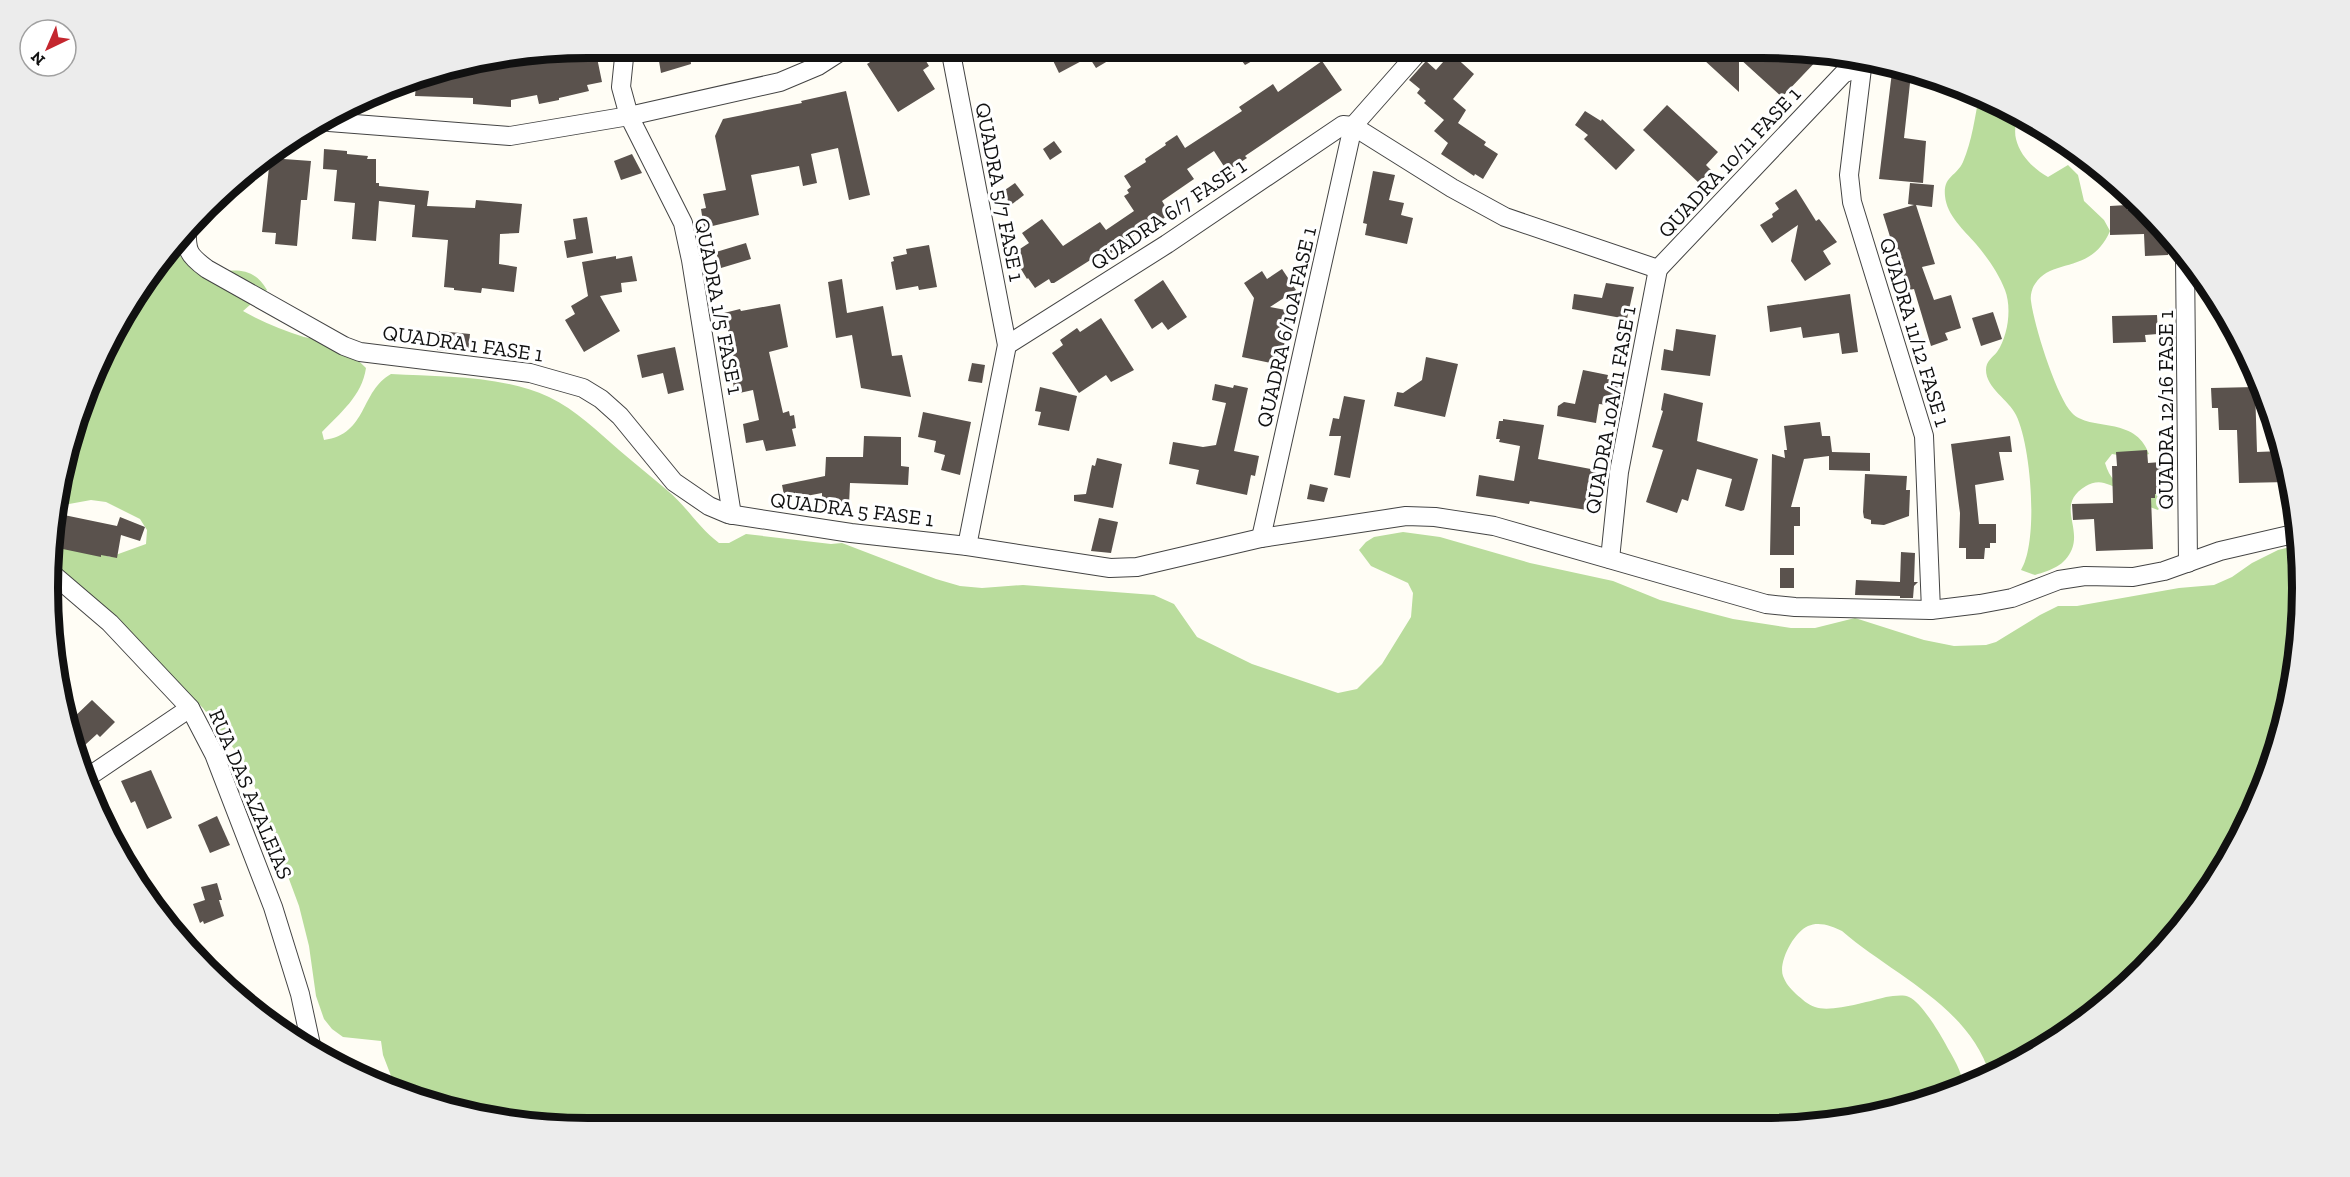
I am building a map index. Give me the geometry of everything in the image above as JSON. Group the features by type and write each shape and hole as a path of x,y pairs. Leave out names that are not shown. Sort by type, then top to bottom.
{"street":[{"name":"QUADRA 1/5 FASE 1","path":"624,58 621,87 629,116 683,223 702,318 732,515"},
{"path":"335,123 510,136 629,116 780,82 818,66 830,58"},
{"name":"QUADRA 5/7 FASE 1","path":"952,58 1007,345"},
{"path":"1413,58 1353,126 1452,188 1505,217 1658,269"},
{"name":"QUADRA 10/11 FASE 1","path":"1658,269 1843,74 1856,67"},
{"name":"QUADRA 11/12 FASE 1","path":"1861,68 1849,175 1852,202 1924,436 1931,610"},
{"name":"QUADRA 6/7 FASE 1","path":"1007,345 1167,244 1339,126 1348,124 1353,126"},
{"name":"QUADRA 6/10A FASE 1","path":"1262,537 1353,126"},
{"name":"QUADRA 1 FASE 1","path":"186,244 190,255 207,269 344,346 360,352 530,373 583,388 601,399 620,416 664,471 680,487 709,506 732,515"},
{"name":"QUADRA 10A/11 FASE 1","path":"1610,559 1619,472 1658,269"},
{"name":"QUADRA 12/16 FASE 1","path":"2186,272 2188,563"},
{"path":"967,546 1007,345"},
{"name":"QUADRA 5 FASE 1","path":"732,515 851,533 967,546 1110,568 1137,567 1262,537 1406,516 1435,517 1494,526 1766,604 1795,607 1931,610 2012,598 2059,580 2085,576 2133,577 2188,563 2220,551 2288,535"},
{"name":"RUA DAS AZALEIAS","path":"59,579 110,623 190,708 214,754 273,907 300,994 310,1039"},
{"path":"93,774 190,708"}],"green space":[{"path":"1977,105 2016,124 2016,139 2028,161 2048,177 2068,165 2078,175 2084,201 2104,220 2110,231 2102,245 2093,254 2042,276 2032,292 2033,312 2041,343 2059,392 2072,413 2080,419 2123,429 2134,434 2149,454 2136,458 2112,454 2105,463 2109,473 2119,483 2145,488 2165,500 2158,510 2104,483 2099,482 2086,486 2072,500 2074,540 2069,555 2057,566 2035,575 2021,570 2027,556 2031,516 2026,448 2013,409 1990,383 1986,370 1988,362 1997,352 2004,338 2008,313 2007,297 1992,266 1949,210 1945,196 1946,184 1963,162"},
{"path":"179,253 195,272 235,270 252,275 260,280 267,290 243,311 288,332 307,338 323,339 335,344 351,354 366,368 355,396 322,432 324,440 349,430 381,381 391,374 472,378 512,385 549,397 577,414 668,491 719,543 729,543 746,534 831,544 842,543 960,586 982,588 1023,585 1154,595 1174,604 1197,637 1252,664 1338,693 1357,689 1382,664 1411,617 1413,593 1408,583 1371,566 1359,550 1374,537 1403,532 1440,537 1530,563 1613,581 1660,600 1733,619 1791,628 1815,628 1855,618 1924,640 1954,646 1986,645 1996,642 2058,606 2077,606 2179,588 2214,585 2232,577 2252,563 2278,550 2289,547 2292,588 2287,658 2281,692 2263,759 2237,823 2202,883 2160,938 2111,987 2056,1029 1987,1068 1980,1051 1947,1011 1842,931 1821,924 1808,926 1797,934 1785,956 1783,976 1790,988 1810,1005 1830,1009 1901,995 1914,1000 1924,1011 1939,1032 1962,1079 1932,1090 1899,1100 1831,1114 1762,1118 554,1117 485,1108 451,1100 393,1081 383,1055 381,1041 343,1037 324,1019 316,996 309,946 299,906 247,766 203,708 93,603 59,575 61,539 110,557 146,544 147,530 140,519 106,502 91,500 66,505 87,418 113,354 130,323"}],"building":[{"path":"597,58 602,82 587,85 589,91 539,104 537,95 511,100 511,107 473,104 473,98 415,96 416,88 418,87 485,69 498,67 498,69 539,61"},
{"path":"658,58 690,58 691,64 661,73"},
{"path":"876,58 924,58 929,66 923,70 935,89 898,112 867,64"},
{"path":"1052,58 1087,58 1059,73"},
{"path":"1090,58 1113,58 1096,68"},
{"path":"1240,58 1258,58 1245,65"},
{"path":"1447,58 1456,58 1474,74 1453,99 1466,110 1458,123 1486,142 1484,145 1498,154 1483,179 1475,174 1474,176 1441,154 1448,143 1434,131 1444,120 1424,103 1426,101 1417,93 1420,89 1409,80 1426,61 1436,70"},
{"path":"1702,58 1739,58 1739,92"},
{"path":"1739,58 1816,62 1782,97"},
{"path":"1322,61 1342,90 1245,156 1247,158 1227,171 1214,151 1187,169 1194,179 1162,201 1170,214 1154,225 1152,221 1110,254 1108,252 1096,260 1092,259 1054,283 1051,283 1049,279 1035,288 1027,279 1012,254 1029,243 1022,233 1042,219 1063,246 1100,222 1106,230 1134,211 1124,196 1129,193 1127,190 1131,187 1124,176 1146,162 1145,159 1166,145 1165,143 1177,135 1185,148 1242,111 1239,107 1273,84 1278,92"},
{"path":"1892,75 1910,80 1904,138 1926,141 1923,183 1879,179"},
{"path":"846,91 870,195 849,200 838,148 811,154 817,183 803,186 799,166 751,175 759,215 704,228 701,209 706,208 703,194 726,190 715,136 723,119 802,103 801,101"},
{"path":"1667,105 1718,152 1706,165 1711,170 1699,183 1643,130"},
{"path":"1585,111 1601,121 1602,119 1635,150 1616,170 1584,139 1588,135 1575,125"},
{"path":"1054,141 1062,152 1050,160 1043,149"},
{"path":"324,149 347,151 347,154 376,159 376,183 379,183 379,186 429,191 427,206 475,208 476,200 522,204 519,233 500,234 499,264 517,267 514,292 482,288 481,293 444,287 448,240 412,237 415,205 379,201 376,241 352,239 355,203 334,201 337,170 323,169"},
{"path":"632,154 642,173 621,180 614,161"},
{"path":"279,159 311,161 307,200 301,200 297,246 275,244 276,233 262,232 269,166"},
{"path":"1373,171 1395,175 1389,200 1404,203 1401,215 1413,218 1407,244 1365,235 1367,224 1363,223"},
{"path":"1015,183 1024,195 1011,205 1002,192"},
{"path":"1910,183 1934,185 1932,207 1916,205 1935,264 1922,267 1934,300 1951,295 1961,328 1945,333 1948,340 1931,346 1914,289 1909,290 1900,269 1883,214 1914,205 1908,204"},
{"path":"1796,189 1816,221 1819,219 1837,242 1823,251 1831,264 1805,281 1791,261 1798,225 1772,243 1760,225 1773,217 1772,214 1779,209 1775,203"},
{"path":"2127,205 2127,210 2132,210 2160,239 2168,249 2168,255 2145,256 2144,234 2110,235 2110,206"},
{"path":"587,217 593,253 567,258 564,241 576,239 573,219"},
{"path":"746,243 751,259 721,268 716,252"},
{"path":"929,245 937,287 919,290 918,286 896,290 891,262 894,261 893,257 907,254 906,249"},
{"path":"616,256 616,259 632,256 637,281 621,283 622,292 600,296 620,331 584,352 565,320 575,314 571,306 588,296 582,262"},
{"path":"1282,269 1296,290 1270,307 1291,311 1280,365 1242,357 1254,298 1244,283 1262,271 1267,279"},
{"path":"842,279 847,313 883,306 892,356 902,355 911,397 861,388 852,335 836,338 828,282"},
{"path":"1163,280 1187,317 1168,330 1162,322 1152,329 1134,300"},
{"path":"1606,283 1634,287 1627,319 1572,309 1574,294 1602,298"},
{"path":"1850,294 1858,352 1842,354 1839,333 1803,338 1801,327 1770,332 1767,306"},
{"path":"780,304 788,347 769,352 783,413 789,411 790,416 794,415 796,428 792,429 796,446 766,451 763,440 746,443 743,424 759,420 753,390 735,394 730,365 735,364 728,330 719,331 716,315 740,309 741,311"},
{"path":"1993,312 2002,339 1981,346 1972,318"},
{"path":"2157,315 2158,334 2145,335 2146,342 2113,343 2112,316"},
{"path":"1101,318 1134,370 1111,382 1106,375 1079,393 1052,353 1063,345 1060,340 1077,328 1080,332"},
{"path":"1676,329 1716,335 1710,376 1661,370 1664,349 1673,351"},
{"path":"439,331 470,334 468,352 437,350"},
{"path":"675,347 684,390 668,394 663,373 642,378 637,355"},
{"path":"1426,357 1458,364 1445,417 1394,406 1397,392 1403,393 1422,380"},
{"path":"972,363 985,365 982,383 968,381"},
{"path":"1583,370 1608,375 1607,379 1623,383 1619,406 1599,404 1596,423 1557,416 1558,406 1564,402 1575,404"},
{"path":"1215,384 1233,388 1234,385 1248,388 1234,451 1259,456 1255,476 1251,475 1247,495 1196,484 1199,470 1169,464 1173,442 1203,447 1216,445 1226,403 1212,400"},
{"path":"1040,387 1077,396 1069,431 1038,425 1041,412 1035,411"},
{"path":"2251,387 2255,398 2257,452 2273,451 2280,482 2239,483 2237,430 2219,430 2218,408 2212,408 2211,388"},
{"path":"1664,393 1703,403 1697,441 1758,459 1744,510 1725,506 1732,479 1697,469 1688,501 1682,499 1677,513 1646,502 1663,450 1652,447 1663,411 1661,410"},
{"path":"1344,396 1365,400 1350,478 1334,475 1341,436 1329,436 1333,418 1339,419"},
{"path":"923,412 971,422 960,475 941,470 945,455 934,452 936,441 918,437"},
{"path":"1503,419 1544,425 1538,459 1596,470 1587,510 1476,496 1479,475 1514,481 1520,446 1499,442 1500,439 1496,439 1499,421"},
{"path":"1820,422 1822,436 1830,436 1832,452 1870,453 1870,471 1829,470 1829,456 1804,459 1791,507 1800,507 1800,526 1794,526 1794,555 1770,555 1772,454 1785,458 1784,450 1787,450 1784,426"},
{"path":"864,436 901,437 901,466 909,467 908,485 850,483 849,505 841,504 841,506 822,506 822,493 785,500 782,485 825,476 826,457 863,457"},
{"path":"2010,436 2012,452 1999,452 2004,480 1975,485 1979,524 1996,524 1996,543 1990,543 1990,548 1985,548 1984,559 1966,559 1966,548 1959,548 1960,513 1951,444"},
{"path":"2147,450 2148,463 2161,462 2163,494 2155,494 2155,498 2151,498 2153,549 2096,551 2094,519 2073,520 2072,504 2113,503 2112,466 2117,466 2116,452"},
{"path":"1097,458 1122,464 1113,508 1074,501 1074,495 1086,494 1092,465 1095,466"},
{"path":"1865,474 1907,476 1906,490 1910,490 1909,516 1884,525 1871,524 1871,520 1864,518"},
{"path":"1310,484 1328,488 1324,502 1307,499"},
{"path":"64,515 117,526 120,517 145,527 140,541 121,535 117,558 101,555 101,557 60,549"},
{"path":"1099,518 1118,522 1111,553 1091,551"},
{"path":"1901,552 1915,553 1914,582 1918,582 1914,586 1913,598 1855,595 1856,580 1900,582"},
{"path":"1780,568 1794,568 1794,588 1780,588"},
{"path":"92,700 115,722 100,737 97,734 85,745 82,742 75,716"},
{"path":"151,770 172,818 147,829 135,801 131,803 121,781"},
{"path":"217,816 230,845 210,853 198,825"},
{"path":"217,883 224,916 204,924 203,921 200,923 193,904 205,900 201,887"}]}
